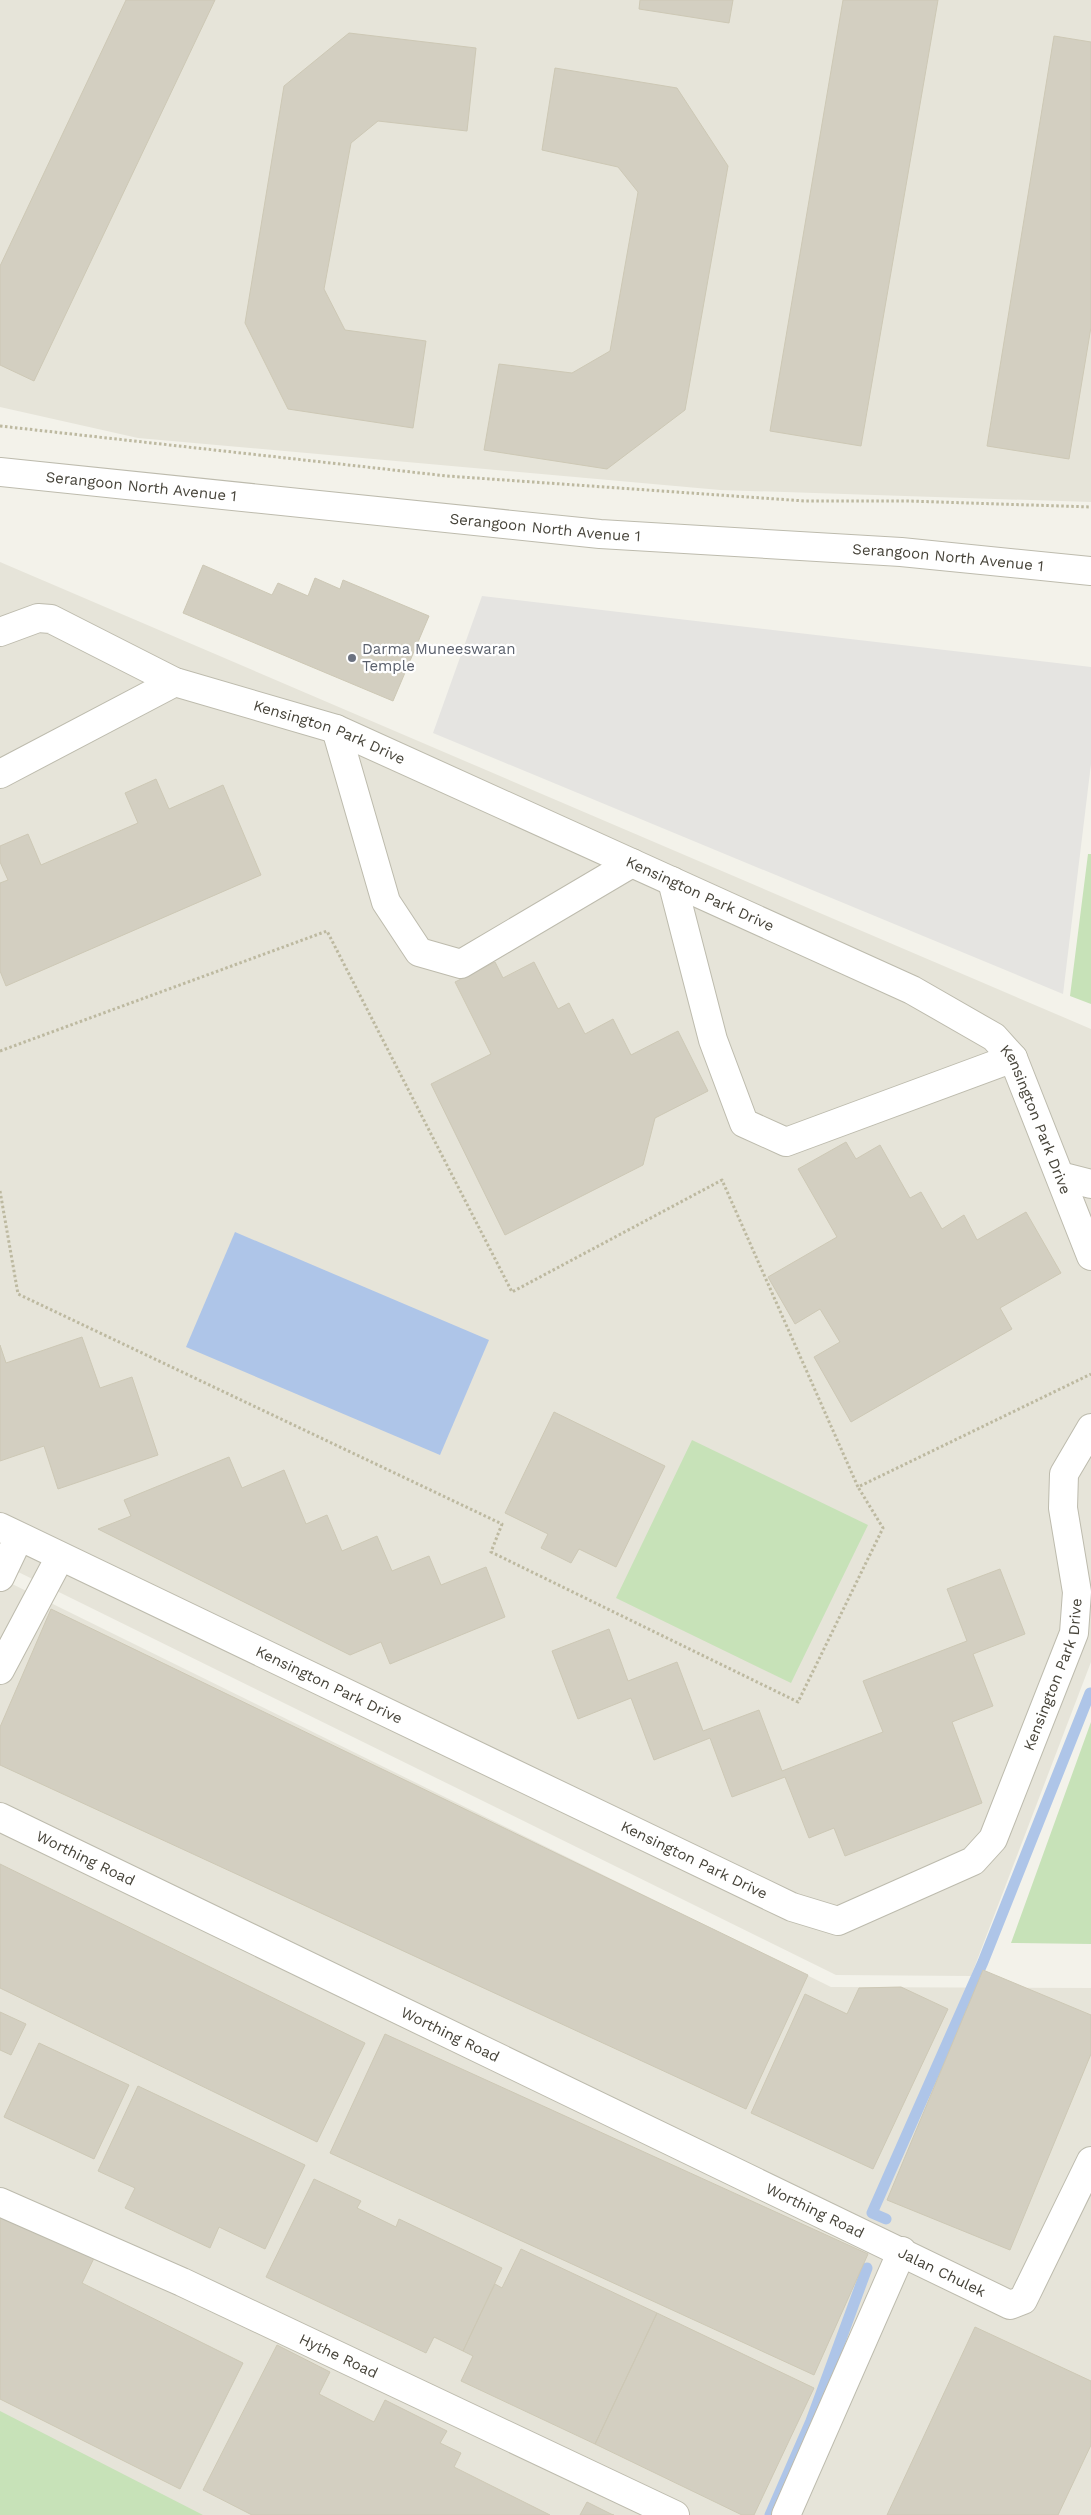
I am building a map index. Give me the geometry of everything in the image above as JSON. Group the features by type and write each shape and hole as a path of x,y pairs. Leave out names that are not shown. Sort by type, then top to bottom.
{"street":[{"name":"Serangoon North Avenue 1","path":"0,472 600,534 901,552 1091,571"},
{"name":"Kensington Park Drive","path":"0,632 38,618 51,619 175,682 336,729 912,990 994,1037 1013,1058 1091,1256"},
{"path":"0,774 175,682"},
{"path":"336,729 386,902 419,952 461,964 632,863"},
{"path":"672,881 713,1040 744,1123 786,1142 1013,1058"},
{"path":"1060,1176 1091,1184"},
{"name":"Kensington Park Drive","path":"10,1532 792,1907 838,1921 973,1861 993,1839 1074,1633 1077,1592 1062,1508 1064,1474 1091,1428"},
{"path":"0,1577 10,1532"},
{"path":"0,1670 60,1557"},
{"name":"Worthing Road","path":"0,1817 902,2251"},
{"name":"Jalan Chulek","path":"786,2515 902,2251 1010,2305 1017,2304 1023,2300 1091,2161"},
{"name":"Hythe Road","path":"0,2202 182,2282 675,2515"}],"path":[{"path":"0,426 447,476 805,501 908,501 1091,507"},
{"path":"0,1051 327,931 512,1292 722,1180 858,1487 883,1528 798,1702 491,1552 502,1524 18,1294 0,1191"},
{"path":"858,1487 1091,1374"}],"shaded area":[{"path":"0,0 1091,0 1091,502 720,490 138,438 0,407"},
{"path":"0,562 1091,1029 1091,1662 971,1976 836,1975 0,1563"},
{"path":"482,596 1091,667 1091,764 1063,994 433,733"},
{"path":"0,1578 831,1987 1091,1988 1091,2515 0,2515"}],"green space":[{"path":"1088,854 1091,854 1091,1004 1070,996"},
{"path":"692,1440 868,1525 791,1683 616,1598"},
{"path":"1091,1722 1091,1944 1011,1943"},
{"path":"0,2411 203,2515 0,2515"}],"water":[{"path":"235,1232 489,1340 440,1455 186,1347"}],"building":[{"path":"126,0 215,0 34,381 0,365 0,266"},
{"path":"640,0 733,0 729,23 639,9"},
{"path":"843,0 938,0 861,446 770,431"},
{"path":"349,33 476,48 467,131 378,121 351,143 324,289 345,330 426,341 413,428 288,409 245,323 284,86"},
{"path":"1054,36 1091,42 1091,327 1069,459 987,446"},
{"path":"555,68 677,88 728,166 685,410 607,469 484,450 499,364 572,373 610,351 638,192 618,167 542,150"},
{"name":"Darma Muneeswaran Temple","path":"203,565 272,595 278,583 308,596 315,578 340,589 343,580 429,616 393,701 183,613"},
{"path":"156,779 169,809 223,785 261,875 6,986 0,971 0,883 8,880 0,862 0,846 28,834 41,865 138,823 125,793"},
{"path":"495,962 503,978 534,962 558,1009 569,1003 585,1034 613,1019 631,1055 678,1031 708,1091 655,1118 643,1165 505,1235 431,1084 491,1054 455,982"},
{"path":"846,1142 856,1159 880,1145 910,1198 921,1192 942,1229 964,1215 977,1240 1026,1212 1061,1273 1000,1308 1012,1329 851,1422 814,1357 840,1342 820,1309 795,1324 768,1277 837,1237 798,1169"},
{"path":"82,1337 100,1388 132,1377 158,1455 58,1489 44,1446 0,1461 0,1345 6,1363"},
{"path":"554,1412 665,1466 616,1567 579,1549 571,1563 541,1548 548,1534 505,1513"},
{"path":"229,1457 242,1488 284,1470 306,1524 327,1515 342,1551 377,1536 392,1571 429,1556 441,1585 486,1567 505,1617 390,1664 381,1642 350,1655 98,1529 131,1516 124,1500"},
{"path":"1000,1569 1025,1634 973,1654 993,1706 952,1722 982,1803 845,1856 834,1828 809,1838 785,1777 732,1797 710,1738 654,1760 631,1698 578,1719 552,1651 609,1629 628,1681 677,1662 703,1731 759,1710 782,1771 883,1732 863,1681 967,1641 947,1589"},
{"path":"51,1609 808,1975 746,2109 0,1765 0,1727"},
{"path":"0,1864 365,2043 317,2142 0,1988"},
{"path":"983,1970 1091,2015 1091,2054 1010,2250 887,2200"},
{"path":"901,1987 948,2009 873,2169 751,2113 805,1994 847,2014 859,1988"},
{"path":"0,2012 26,2024 11,2055 0,2050"},
{"path":"385,2034 868,2254 814,2375 330,2153"},
{"path":"39,2043 129,2085 94,2159 4,2117"},
{"path":"138,2086 305,2165 265,2249 219,2227 210,2248 125,2208 135,2188 98,2171"},
{"path":"314,2179 361,2201 357,2208 396,2227 399,2219 502,2268 463,2351 434,2337 426,2353 266,2277"},
{"path":"0,2209 95,2256 82,2283 243,2363 180,2489 0,2399"},
{"path":"521,2249 657,2313 595,2444 461,2381 473,2356 463,2351 495,2284 502,2288"},
{"path":"657,2313 814,2388 754,2515 742,2515 595,2444"},
{"path":"975,2327 1091,2381 1091,2445 1058,2515 887,2515"},
{"path":"277,2345 330,2372 319,2394 374,2422 385,2400 447,2431 440,2443 461,2453 454,2467 550,2515 252,2515 203,2490"},
{"path":"587,2502 611,2514 614,2515 580,2515"}],"waterway":[{"path":"886,2219 872,2213 983,1962 1090,1693"},
{"path":"770,2515 811,2421 867,2268"}],"place":[{"name":"Darma Muneeswaran Temple","path":"352,658"}]}
